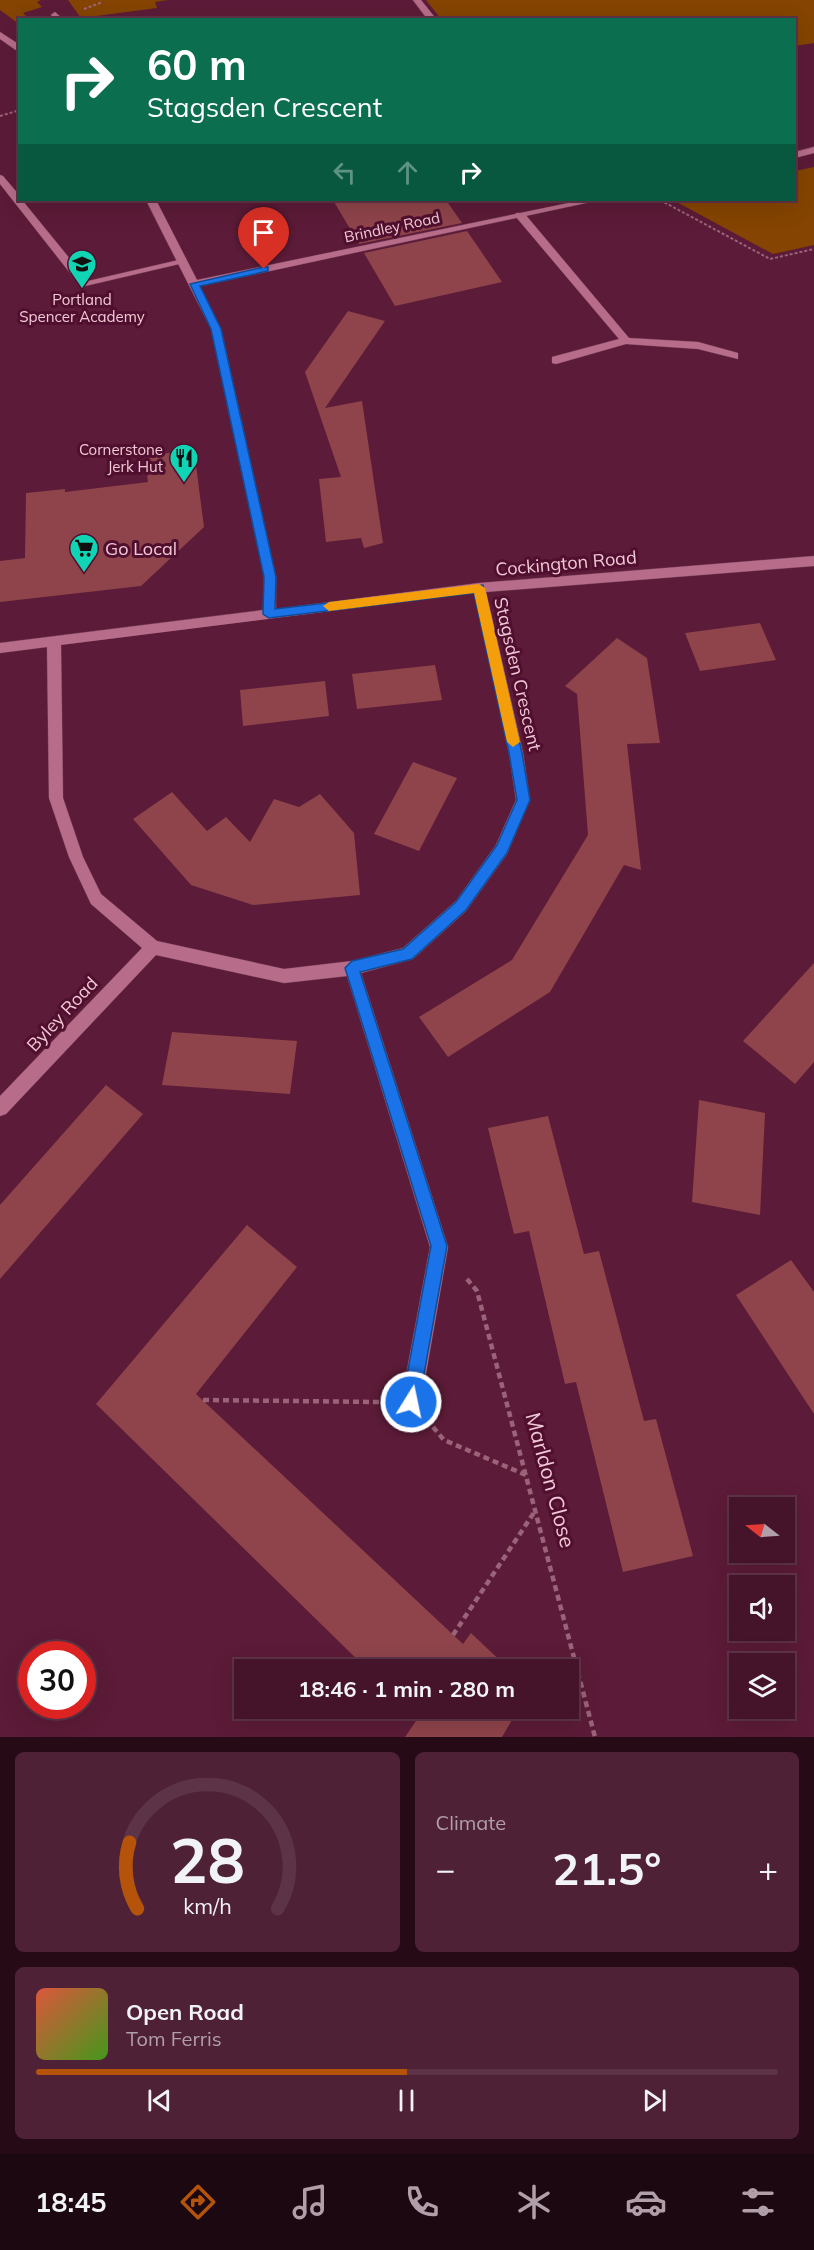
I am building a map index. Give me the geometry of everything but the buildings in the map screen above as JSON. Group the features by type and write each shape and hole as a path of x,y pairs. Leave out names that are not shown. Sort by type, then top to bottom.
{"street":[{"path":"417,0 431,18"},
{"path":"0,35 18,48"},
{"path":"796,155 814,150"},
{"path":"0,178 18,201"},
{"path":"18,201 85,285 183,262"},
{"path":"152,201 216,329 270,577 269,614"},
{"name":"Brindley Road","path":"194,284 583,201"},
{"path":"520,215 626,341"},
{"path":"556,360 626,341 698,346 734,356"},
{"name":"Cockington Road","path":"0,648 479,588 814,561"},
{"name":"Stagsden Crescent","path":"54,641 56,798 76,857 96,899 153,947 284,976 352,968 407,954 461,906 502,849 524,800 516,753 479,588"},
{"name":"Byley Road","path":"0,1108 153,947"},
{"path":"352,968 439,1246 411,1402"}],"path":[{"path":"0,116 18,111"},
{"path":"662,201 770,259 814,249"},
{"name":"Marldon Close","path":"439,1246 477,1291 595,1737"},
{"path":"203,1400 411,1402 444,1440 526,1475"},
{"path":"453,1635 535,1510"}],"shaded area":[{"path":"0,0 41,0 37,2 42,7 23,13 28,18 18,18 18,23 0,10"},
{"path":"68,0 168,0 155,2 157,8 81,18"},
{"path":"426,0 814,0 814,43 796,46 796,18 440,18"},
{"path":"814,167 814,245 773,254 675,201 796,201 796,171"}],"slow traffic":[{"path":"329,606 479,588 513,742"}],"place":[{"name":"Portland Spencer Academy","path":"82,290"},
{"name":"Cornerstone Jerk Hut","path":"184,484"},
{"name":"Go Local","path":"84,574"}],"route":[{"path":"264,269 194,284 216,329 270,577 269,614 479,588 516,753 524,800 502,849 461,906 407,954 352,968 439,1246 411,1402"}]}
